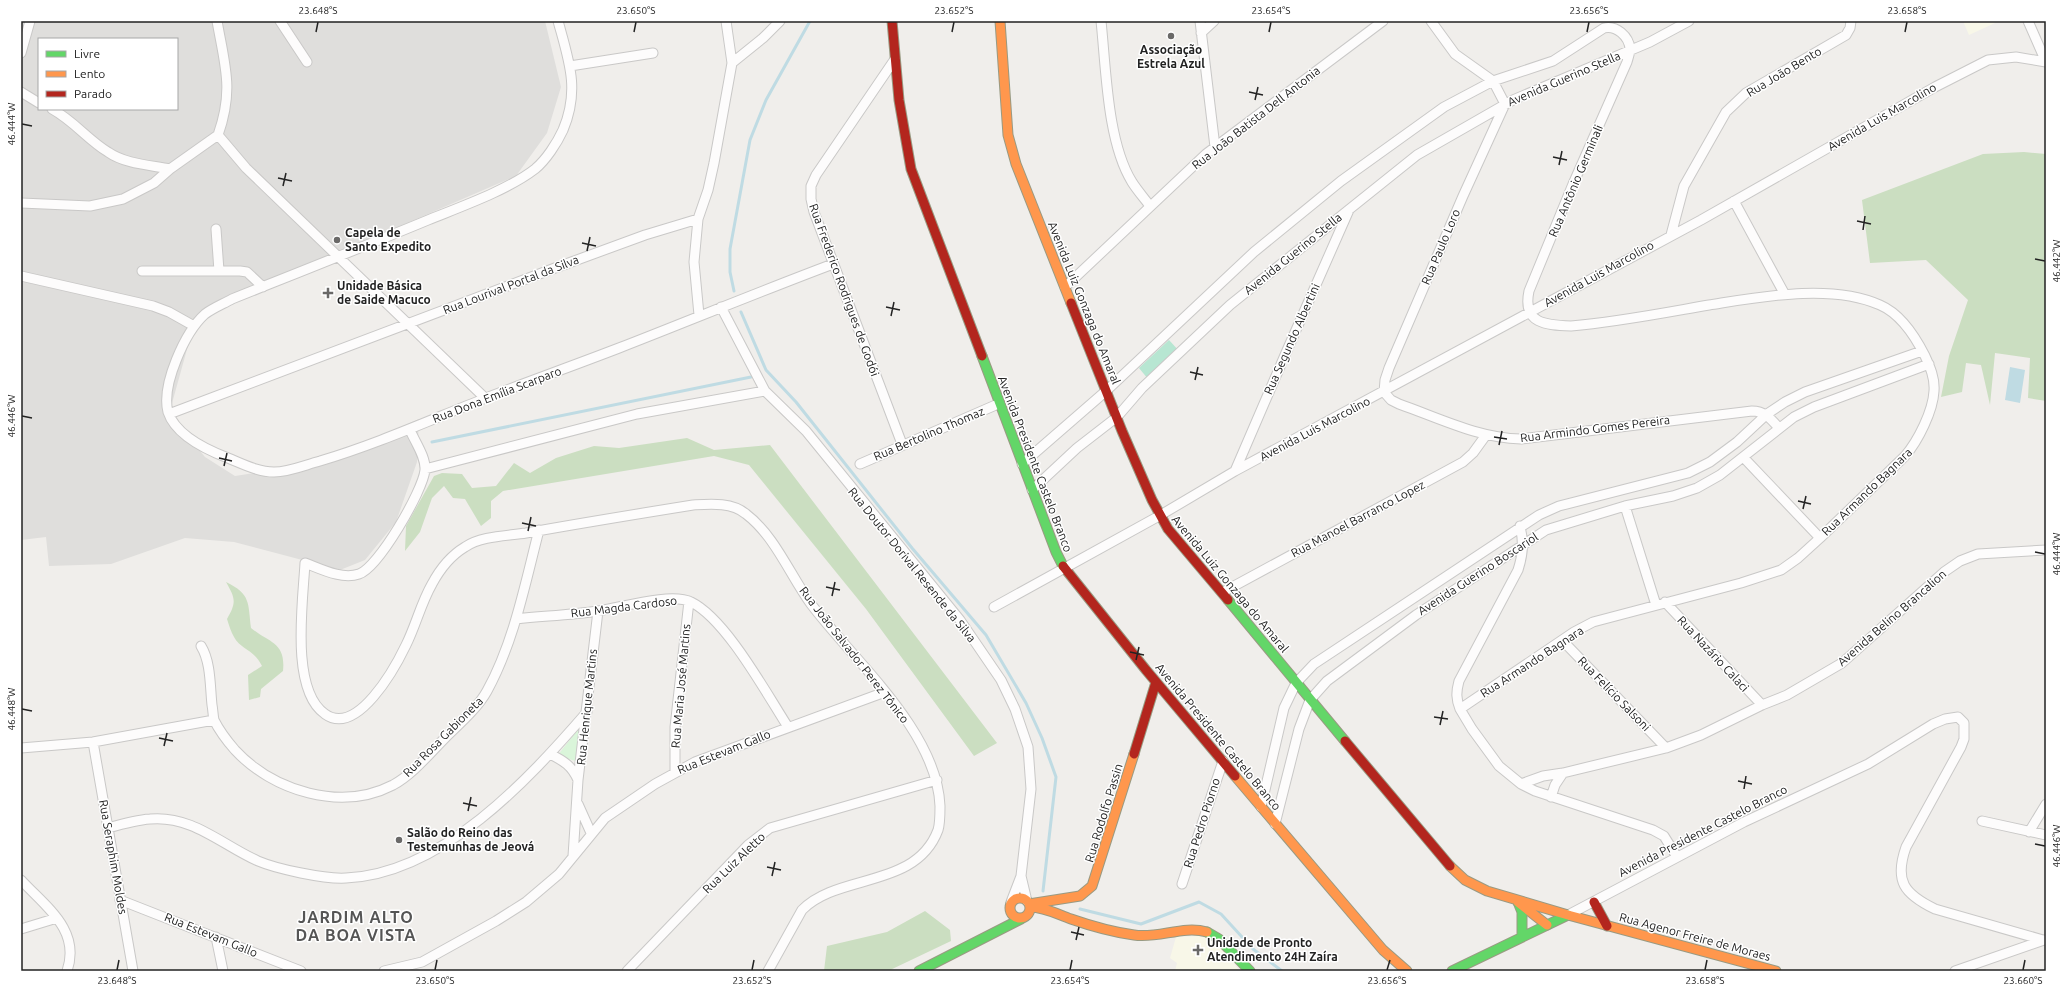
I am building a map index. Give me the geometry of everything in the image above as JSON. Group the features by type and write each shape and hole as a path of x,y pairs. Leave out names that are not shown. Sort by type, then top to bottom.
{"street":[{"path":"21,53 30,21"},
{"path":"21,203 90,206 105,204 137,193 154,183 170,169 218,135 226,114 228,81 217,21"},
{"path":"169,414 167,403 168,389 174,366 185,340 194,326 206,313 263,287 448,212 520,179 536,168 555,144 568,117 573,80 558,21"},
{"path":"699,315 694,262 698,219 712,170 727,98 732,63 726,21"},
{"path":"732,63 763,38 780,21"},
{"name":"Avenida Presidente Castelo Branco","path":"892,21 904,135 911,169 998,404 1056,552 1064,568 1156,682 1275,824 1384,950 1407,971"},
{"path":"1000,25 1007,21"},
{"path":"1101,21 1111,117 1122,160 1131,181 1150,206"},
{"path":"1200,21 1215,147"},
{"path":"1202,33 1214,21"},
{"name":"Rua João Batista Dell Antonia","path":"1065,287 1150,206 1215,147 1383,21"},
{"path":"1430,21 1456,54 1494,81 1505,104"},
{"path":"1630,50 1689,21"},
{"name":"Rua João Bento","path":"1671,235 1684,186 1726,112 1746,93 1846,35 1850,28 1851,21"},
{"path":"2028,21 2046,62"},
{"path":"285,23 307,62"},
{"name":"Avenida Luiz Gonzaga do Amaral","path":"1000,25 1008,135 1016,164 1117,417 1160,516 1168,529 1223,592 1310,700 1449,865 1465,880 1487,891 1568,915"},
{"name":"Avenida Guerino Stella","path":"1022,464 1106,390 1254,252 1296,216 1341,181 1444,107 1494,81 1552,60 1600,30 1609,27 1616,28 1625,36 1630,50 1505,104 1417,155 1230,305 1142,388 1117,417 1077,448 1032,490"},
{"name":"Rua Antônio Germinali","path":"1528,313 1527,301 1529,291 1573,184 1627,62 1630,50"},
{"path":"570,66 653,53"},
{"name":"Avenida Luis Marcolino","path":"994,607 1160,516 1236,471 1734,201 1935,87 1988,60 2016,57 2046,62"},
{"name":"Rua Frederico Rodrigues de Godói","path":"895,59 850,121 816,174 811,186 811,199 814,212 833,264 902,444"},
{"path":"21,92 38,102"},
{"name":"Rua Paulo Loro","path":"1384,392 1385,380 1389,368 1463,196 1505,104"},
{"path":"54,110 77,125 107,152 116,157 170,169"},
{"path":"218,135 246,168 340,256 485,398"},
{"path":"1734,201 1784,293"},
{"name":"Rua Segundo Albertini","path":"1236,471 1284,354 1350,208"},
{"name":"Rua Lourival Portal da Silva","path":"169,414 645,235 698,219"},
{"path":"216,229 219,271"},
{"name":"Rua Dona Emília Scarparo","path":"169,414 181,431 199,445 260,470 272,472 285,471 344,454 410,430 485,398 622,347 699,315 833,264"},
{"path":"142,271 247,272 263,287"},
{"path":"21,276 153,306 169,312 194,326"},
{"name":"Rua Armando Bagnara","path":"1460,709 1562,640 1593,622 1766,576 1781,570 1798,558 1861,501 1915,445 1929,411 1934,392 1933,379 1929,364 1907,326 1894,313 1880,304 1849,296 1784,293 1572,326 1551,325 1537,321 1528,313"},
{"name":"Rua Doutor Dorival Resende da Silva","path":"721,307 765,391 806,431 960,620 1001,680 1015,709 1028,747 1031,789 1021,876 1010,906"},
{"path":"1922,351 1805,392 1766,414 1779,428 1794,417 1814,407 1929,364"},
{"path":"410,430 422,457 425,469 637,414 765,391"},
{"name":"Rua Armindo Gomes Pereira","path":"1384,392 1391,400 1399,404 1486,435 1521,439 1739,411 1760,411 1766,414"},
{"name":"Rua Bertolino Thomaz","path":"860,464 902,444 998,404"},
{"name":"Avenida Guerino Boscariol","path":"1261,807 1284,708 1296,683 1314,664 1520,526 1559,506 1688,473 1710,462 1737,442 1766,414"},
{"name":"Avenida Guerino Boscariol","path":"1275,824 1299,729 1310,700 1327,681 1416,614 1546,530 1625,506 1673,496 1697,488 1720,475 1744,458 1779,428"},
{"name":"Rua Manoel Barranco Lopez","path":"1223,592 1462,462 1473,453 1486,435"},
{"path":"1744,458 1820,538"},
{"name":"Rua João Salvador Perez Tônico","path":"425,469 414,500 392,538 372,566 366,571 354,576 343,575 306,563 302,623 305,681 311,697 324,714 339,720 350,718 360,711 374,696 407,644 431,586 440,570 456,552 479,541 539,530 693,505 723,505 744,512 766,535 819,613 867,668 914,733 937,780 940,795 939,829 933,841 913,862 898,870 827,894 808,903 802,910 768,971"},
{"path":"1625,506 1660,604"},
{"path":"1520,526 1524,544 1518,570 1459,681 1456,692 1460,709 1472,729 1499,766 1521,784 1551,797 1653,830 1664,836 1677,857"},
{"name":"Rua Rosa Gabioneta","path":"201,646 207,668 214,720 234,749 245,760 262,773 281,783 307,793 334,797 361,795 378,791 394,784 412,770 459,724 483,697 496,672 516,619 539,530"},
{"name":"Avenida Belino Brancalion","path":"1521,784 1543,776 1563,773 1666,748 1708,732 1762,705 1787,696 1842,663 1944,572 1960,561 1978,554 2046,550"},
{"name":"Rua Magda Cardoso","path":"516,619 598,611 657,600 680,599 689,601 701,608 723,629 788,727"},
{"name":"Rua Maria José Martins","path":"675,771 676,727 689,601"},
{"name":"Rua Nazário Calaci","path":"1660,604 1762,705"},
{"name":"Rua Henrique Martins","path":"573,857 578,803 578,780 598,611"},
{"name":"Rua Felício Salsoni","path":"1562,640 1666,748"},
{"name":"Rua Rodolfo Passin","path":"1027,909 1080,896 1092,886 1097,875 1156,682"},
{"name":"Rua Estevam Gallo","path":"384,971 422,962 496,922 545,888 605,818 675,771 788,727 885,692"},
{"path":"108,828 150,818 183,822 202,830 258,861 280,869 324,877 361,877 402,866 475,825 550,754 587,712"},
{"name":"Avenida Presidente Castelo Branco","path":"1452,971 1594,902 1757,815 1868,764 1933,724 1945,719 1958,717 1964,723 1964,739 1961,748 1906,847 1900,864 1903,882 1907,890 1918,901 1935,908 2044,940"},
{"path":"21,748 93,742 214,720"},
{"name":"Rua Seraphim Moldes","path":"93,742 133,971"},
{"path":"550,754 566,762 574,770 578,780"},
{"name":"Rua Pedro Piorno","path":"1182,884 1223,761"},
{"path":"1551,797 1555,785 1563,773"},
{"name":"Rua Luiz Aletto","path":"627,971 748,845 770,828 937,780"},
{"name":"Rua Henrique Martins","path":"578,803 592,833"},
{"path":"2029,832 2046,804"},
{"path":"1982,821 2046,835"},
{"name":"Rua Doutor Dorival Resende da Silva","path":"1021,876 1027,909"},
{"path":"21,880 57,918 65,930 69,939 71,951 67,971"},
{"path":"982,940 1010,906 1020,898 1027,909"},
{"name":"Rua Estevam Gallo","path":"120,900 216,936 301,971"},
{"path":"1516,900 1522,912 1522,937"},
{"name":"Avenida Luiz Gonzaga do Amaral","path":"1516,900 1547,925"},
{"name":"Rua Agenor Freire de Moraes","path":"1594,902 1607,926"},
{"path":"1010,906 1013,916 1027,909 1048,911 1127,935 1164,935 1193,928 1206,931 1216,935 1250,971"},
{"path":"919,971 982,940 1027,909"},
{"name":"Rua Agenor Freire de Moraes","path":"1568,915 1776,971"},
{"path":"21,929 57,918"},
{"path":"216,936 223,971"},
{"path":"1954,971 2044,940"}],"shaded area":[{"path":"21,21 545,21 561,87 547,133 516,176 206,310 191,335 169,414 205,457 235,476 321,463 419,419 417,462 396,522 365,560 340,570 234,542 185,538 111,564 49,566 46,537 21,540"},
{"path":"1963,21 1994,21 1995,23 1969,35"},
{"name":"Unidade de Pronto Atendimento 24H Zaíra","path":"1199,936 1216,941 1240,971 1175,971 1177,963 1170,958 1176,937"}],"green space":[{"path":"2024,152 2046,154 2046,401 2028,398 2030,358 1995,353 1990,405 1981,365 1966,363 1962,392 1941,397 1949,356 1968,300 1926,260 1870,263 1862,200 1983,154"},
{"path":"1169,340 1179,351 1148,379 1139,368"},
{"path":"687,438 714,450 770,445 997,743 974,756 866,609 749,465 714,456 503,491 491,501 491,518 481,526 465,499 453,498 444,486 432,498 420,532 405,551 406,526 434,476 442,473 462,474 472,488 496,486 514,463 530,473 556,458 594,446 619,448"},
{"path":"226,582 240,591 247,600 251,628 275,644 282,654 283,671 261,689 260,697 249,700 248,675 262,666 255,656 240,645 232,633 227,619 234,600"},
{"path":"583,723 575,761 558,755"},
{"path":"925,911 950,930 951,941 888,971 824,971 827,946 887,932"}],"water":[{"path":"2010,367 2025,370 2020,403 2005,400"}],"waterway":[{"path":"734,291 730,272 730,249 750,140 766,100 810,21"},
{"path":"741,312 766,370 796,402 912,548 986,635 1026,703 1042,738 1056,777 1043,891"},
{"path":"432,442 751,377"},
{"path":"1080,909 1141,924 1199,902 1221,914 1253,949 1282,971"}],"traffic: fast":[{"path":"982,356 1056,552 1063,566"},
{"path":"1228,600 1345,741"},
{"path":"1518,902 1522,912 1522,937"},
{"path":"1452,971 1568,915"},
{"path":"919,971 1021,919"},
{"path":"1207,932 1219,939 1250,971"}],"traffic: slow":[{"path":"1000,21 1008,135 1016,164 1071,303"},
{"path":"1029,904 1080,896 1092,886 1134,754"},
{"path":"1235,776 1383,950 1407,971"},
{"path":"1450,866 1465,880 1487,891 1568,915 1776,971"},
{"path":"1020,898 1027,901 1030,908 1027,915 1020,918 1013,915 1010,908 1013,901 1020,898"},
{"path":"1518,902 1547,925"},
{"path":"1030,907 1045,909 1079,922 1134,935 1143,936 1189,930 1207,932"}],"traffic: jam":[{"path":"892,21 899,100 911,169 982,356"},
{"path":"1071,303 1122,431 1152,500 1168,529 1228,600"},
{"path":"1063,566 1146,670 1235,776"},
{"path":"1134,754 1156,682"},
{"path":"1345,741 1450,866"},
{"path":"1594,902 1607,926"}],"place":[{"name":"Associação Estrela Azul","path":"1171,36"},
{"name":"Capela de Santo Expedito","path":"337,240"},
{"name":"Unidade Básica de Saide Macuco","path":"328,293"},
{"name":"Salão do Reino das Testemunhas de Jeová","path":"399,840"},
{"name":"Unidade de Pronto Atendimento 24H Zaíra","path":"1198,950"}],"district":[{"name":"JARDIM ALTO DA BOA VISTA","path":"356,926"}]}
